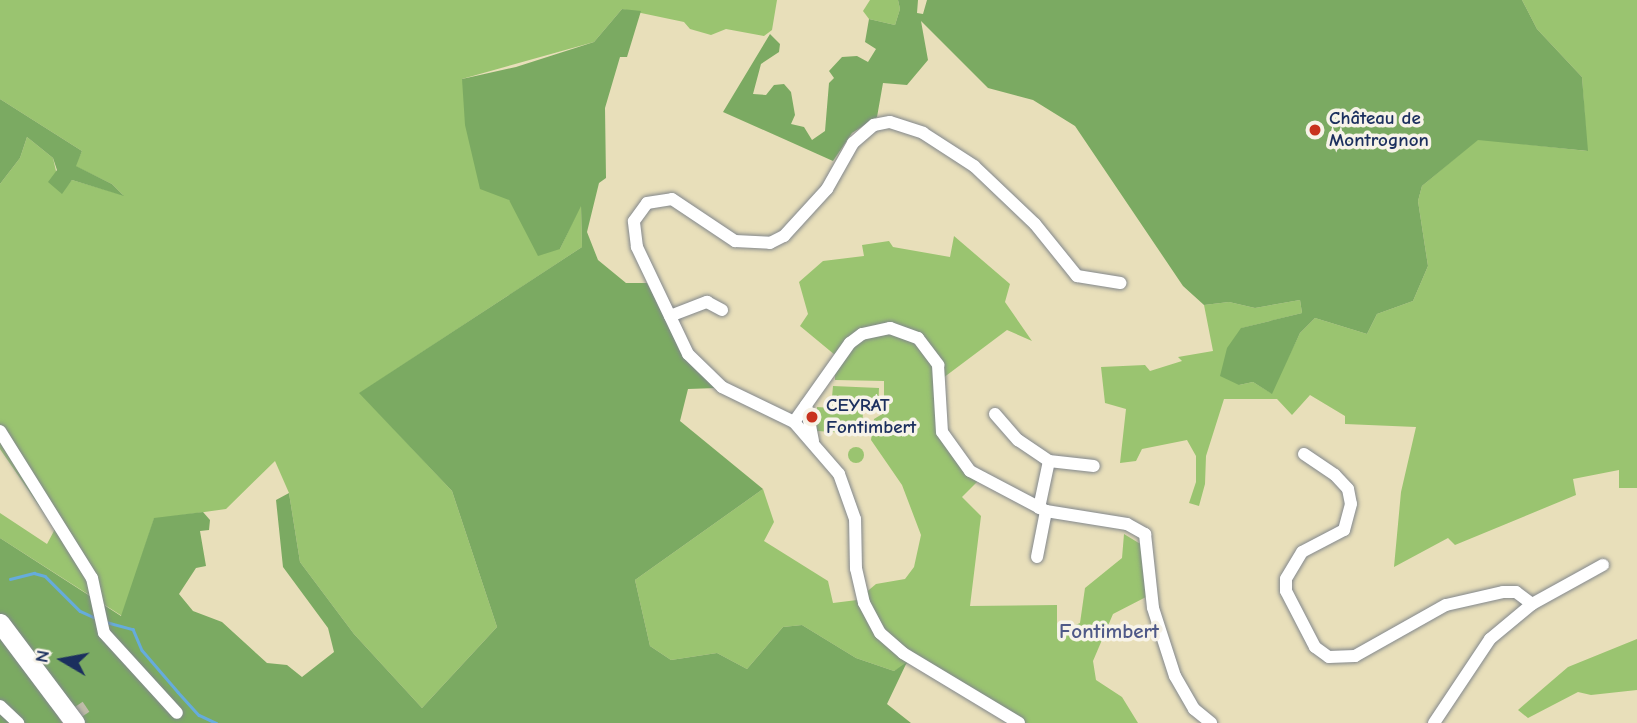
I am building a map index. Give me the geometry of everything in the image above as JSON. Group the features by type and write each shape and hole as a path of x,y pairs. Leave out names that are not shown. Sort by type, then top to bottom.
{"highway":[{"path":"0,623 75,723"},
{"path":"0,644 61,723"}],"street":[{"path":"1019,723 904,653 880,633 860,586 848,496 839,474 794,422 722,387 703,372 688,354 633,234 634,221 647,203 672,199 735,241 770,243 784,236 828,189 853,143 874,125 890,122 923,133 974,166 1035,224 1077,276 1120,283"},
{"path":"670,316 707,302 722,310"},
{"path":"794,422 850,343 874,329 905,331 927,344 938,365 939,417 957,458 970,471 1042,510 1127,524 1145,534 1153,608 1175,676 1195,709 1210,723"},
{"path":"806,405 813,441"},
{"path":"995,414 1018,440 1049,461 1094,466"},
{"path":"0,431 92,578 104,633 177,713"},
{"path":"1304,454 1335,475 1348,489 1351,503 1344,530 1302,552 1286,579 1286,592 1315,647 1329,656 1355,656 1446,605 1516,592 1532,604"},
{"path":"1037,557 1049,461"},
{"path":"1434,723 1490,639 1532,604 1603,565"},
{"path":"0,706 18,723"}],"green space":[{"path":"0,0 777,0 772,30 764,36 726,29 711,35 690,29 684,22 622,9 594,42 462,79 509,200 560,249 581,204 582,247 360,393 452,491 497,627 422,708 354,634 300,562 289,493 275,461 226,509 154,519 122,616 0,538 0,513 47,544 55,529 0,449 0,184 20,158 27,137 53,158 61,193 72,180 123,195 112,184 75,166 82,151 0,99"},
{"path":"870,0 898,0 900,9 895,25 869,19 863,11"},
{"path":"898,0 918,0 917,13 923,14 927,0 1522,0 1537,29 1582,77 1588,151 1478,140 1422,186 1418,201 1428,266 1413,301 1377,314 1367,334 1315,318 1300,333 1272,394 1253,382 1239,385 1220,376 1227,348 1241,328 1302,313 1300,300 1255,308 1229,302 1204,305 1183,286 1075,126 1033,100 988,88 921,21 928,60 907,85 883,83 877,117 852,133 833,161 723,112 770,34 780,44 779,52 761,64 753,94 766,95 774,85 784,84 791,92 795,115 791,124 804,127 812,140 825,131 829,83 834,78 829,71 842,57 857,56 868,62 876,49 865,42 869,19 895,25 900,9"},
{"path":"1522,0 1637,0 1637,488 1619,488 1619,470 1573,479 1576,495 1455,545 1448,538 1394,567 1401,492 1416,427 1345,424 1345,416 1310,395 1292,415 1277,399 1224,399 1206,456 1205,484 1199,506 1189,503 1196,482 1196,456 1187,440 1142,449 1136,461 1120,463 1126,409 1105,403 1101,367 1145,365 1150,371 1182,361 1178,357 1213,351 1204,305 1229,302 1255,308 1300,300 1302,313 1242,328 1239,385 1253,382 1271,393 1300,333 1315,318 1367,334 1377,314 1413,301 1428,266 1418,201 1422,186 1478,139 1587,151 1582,77 1537,29"},
{"path":"622,9 641,11 627,57 620,57 605,108 606,178 599,183 587,232 598,260 626,283 647,283 685,357 716,388 688,389 680,421 763,489 635,580 650,646 671,660 717,653 747,669 783,627 802,625 856,658 894,671 907,662 887,704 911,723 0,723 0,538 121,616 154,518 203,512 210,520 209,530 200,531 206,566 196,568 179,594 193,611 222,622 267,663 287,665 302,677 334,652 328,628 283,567 276,500 289,493 300,562 354,634 422,708 497,627 452,491 359,393 582,247 581,206 560,249 538,256 509,200 480,189 465,125 462,79 516,67 594,42"},
{"path":"0,99 82,151 76,166 112,184 124,196 72,180 62,194 48,182 57,170 53,158 27,137 20,158 0,184"},
{"path":"954,236 1010,284 1005,302 1032,341 1007,330 943,378 946,445 979,480 962,497 981,516 970,606 1057,605 1057,633 1080,623 1085,588 1122,558 1124,534 1142,545 1146,597 1113,614 1093,661 1096,680 1122,697 1138,723 1014,723 908,663 894,671 856,658 802,625 783,627 747,669 717,653 671,660 650,646 635,580 763,489 774,522 764,541 828,581 833,603 857,600 876,584 905,579 914,567 921,535 902,485 871,440 874,419 884,413 884,381 835,380 835,355 800,326 808,314 799,282 823,261 864,256 862,245 889,241 893,247 950,257"},
{"path":"833,386 879,388 878,411 863,411 862,434 817,431 817,407 831,408"},
{"path":"853,447 859,447 864,455 862,461 853,463 848,458 848,452"},
{"path":"1637,639 1637,690 1591,695 1578,692 1528,718 1518,710 1568,667"}],"waterway":[{"path":"10,579 34,573 45,576 80,611 96,618"},
{"path":"106,622 133,629 142,650 178,692 199,715 216,723"}],"tunnel":[{"path":"62,723 86,707"}],"place":[{"name":"Château de Montrognon","path":"1315,130"},
{"name":"CEYRAT Fontimbert","path":"812,417"}],"district":[{"name":"Fontimbert","path":"1109,631"}]}
